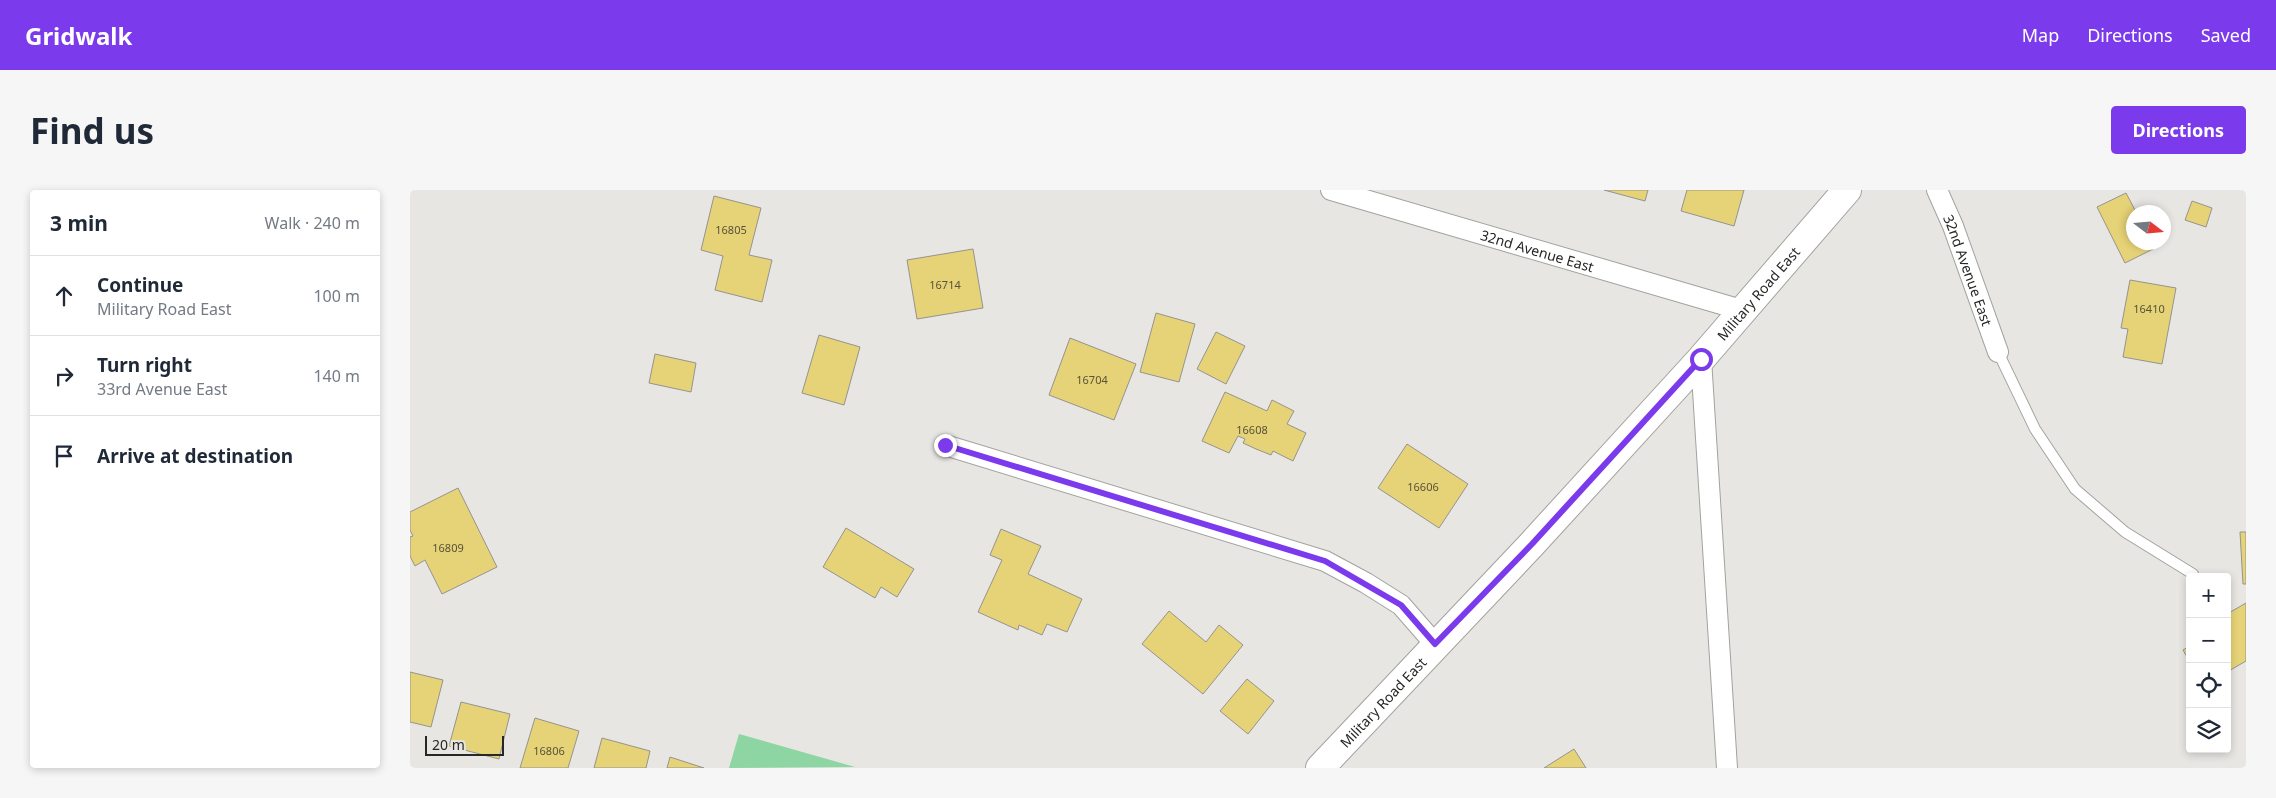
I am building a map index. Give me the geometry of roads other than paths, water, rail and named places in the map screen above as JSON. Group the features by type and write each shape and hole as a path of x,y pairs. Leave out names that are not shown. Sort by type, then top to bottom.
{"street":[{"name":"32nd Avenue East","path":"1331,190 1745,311"},
{"name":"Military Road East","path":"1320,768 1435,644 1532,544 1745,311 1847,190"},
{"name":"32nd Avenue East","path":"1937,190 1953,226 1998,352"},
{"path":"1701,359 1727,768"},
{"path":"945,445 1325,561 1401,605 1435,644"}],"lane":[{"path":"1998,352 2035,429 2075,489 2125,532 2191,573"}]}
